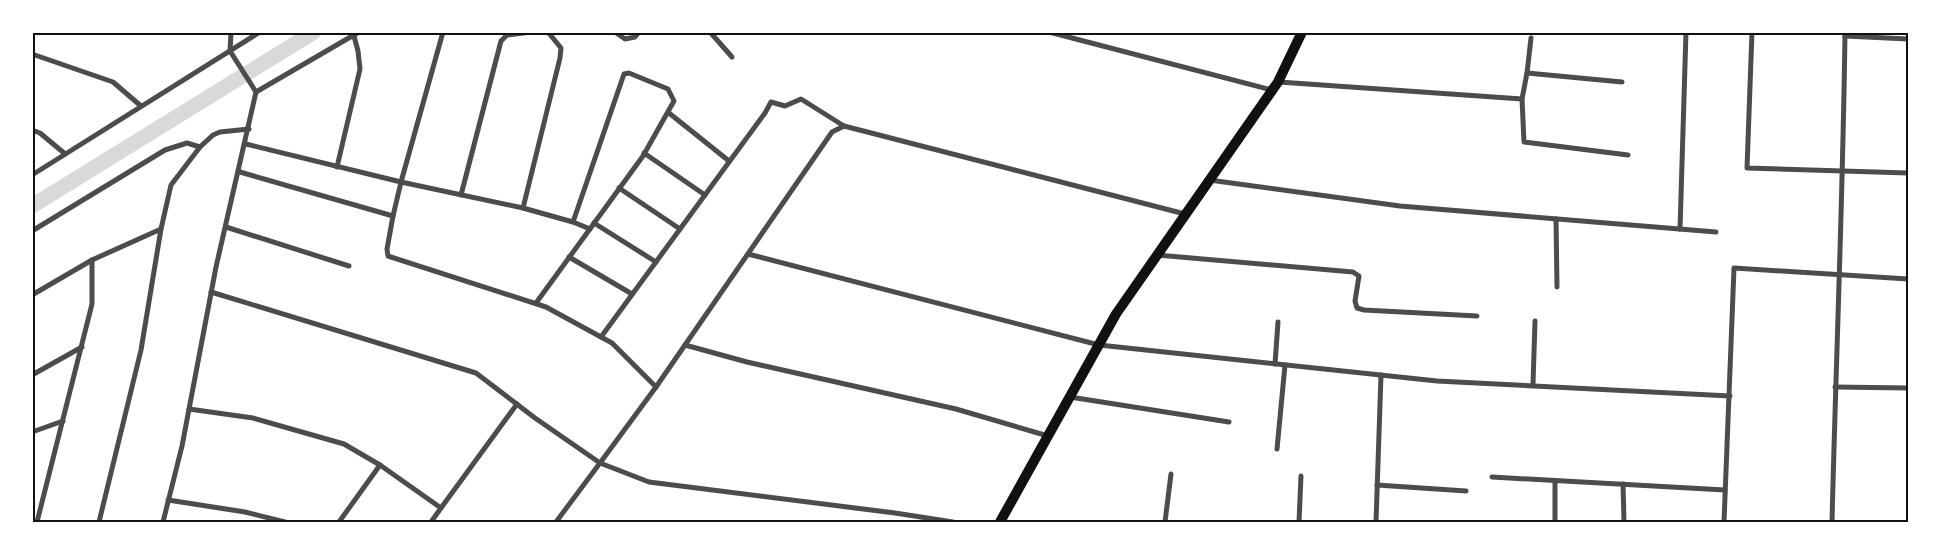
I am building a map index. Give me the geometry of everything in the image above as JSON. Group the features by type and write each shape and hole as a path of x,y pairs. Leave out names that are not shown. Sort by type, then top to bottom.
{"main road":[{"path":"1003,522 1116,314 1275,86 1302,32"}],"street":[{"path":"163,522 189,409 211,292 240,172 256,92 230,51 231,32"},
{"path":"32,175 64,153 260,32"},
{"path":"443,32 401,182 387,249 388,256 536,303 612,343 656,387"},
{"path":"461,195 501,41 507,35 531,32"},
{"path":"523,208 560,58 561,48 548,32"},
{"path":"615,32 625,39 630,39 639,32"},
{"path":"710,32 732,57"},
{"path":"1049,32 1275,86 1522,99"},
{"path":"1680,229 1686,32"},
{"path":"1752,32 1747,168 1908,173"},
{"path":"256,92 356,34 360,69 338,166"},
{"path":"1832,522 1838,274 1843,172 1845,34 1908,39"},
{"path":"1530,38 1528,73 1522,99 1524,142 1628,155"},
{"path":"32,54 113,82 141,106"},
{"path":"1528,73 1622,82"},
{"path":"536,303 644,153 669,113 674,101 668,90 629,74 624,74 573,222"},
{"path":"601,337 771,102 786,106 801,99 844,126 1185,214"},
{"path":"669,113 730,161"},
{"path":"556,522 656,387 832,132 844,126"},
{"path":"98,522 141,350 161,229 171,185 200,146 213,135 220,132 249,129"},
{"path":"32,130 40,133 64,153"},
{"path":"32,232 165,150 186,144 200,146"},
{"path":"246,144 401,182 523,208 573,222 590,229"},
{"path":"644,153 705,195"},
{"path":"240,172 393,216"},
{"path":"1208,180 1400,206 1716,232"},
{"path":"619,188 680,229"},
{"path":"1556,218 1557,287"},
{"path":"594,223 656,262"},
{"path":"226,227 349,266"},
{"path":"32,295 92,260 161,229"},
{"path":"748,254 1099,345 1437,381 1533,384 1730,396"},
{"path":"1157,255 1353,272 1359,276 1354,301 1357,308 1364,310 1477,316"},
{"path":"570,257 632,294"},
{"path":"37,522 92,304 92,260"},
{"path":"1724,522 1734,268 1908,279"},
{"path":"211,292 476,373 600,463 649,482 953,522"},
{"path":"1533,384 1535,321"},
{"path":"1275,364 1278,322"},
{"path":"685,345 747,362 956,409 1049,436"},
{"path":"32,375 82,347"},
{"path":"1277,449 1285,365"},
{"path":"1376,522 1381,375"},
{"path":"1835,387 1908,388"},
{"path":"1070,397 1230,422"},
{"path":"431,522 517,404"},
{"path":"189,409 252,418 344,444 441,508"},
{"path":"32,432 63,421"},
{"path":"339,522 380,466"},
{"path":"1165,522 1171,474"},
{"path":"1299,522 1301,476"},
{"path":"1492,478 1725,490"},
{"path":"1555,481 1555,522"},
{"path":"1623,484 1624,522"},
{"path":"1377,485 1466,491"},
{"path":"168,500 245,512 285,522"}],"waterway":[{"path":"32,206 314,32"}]}
